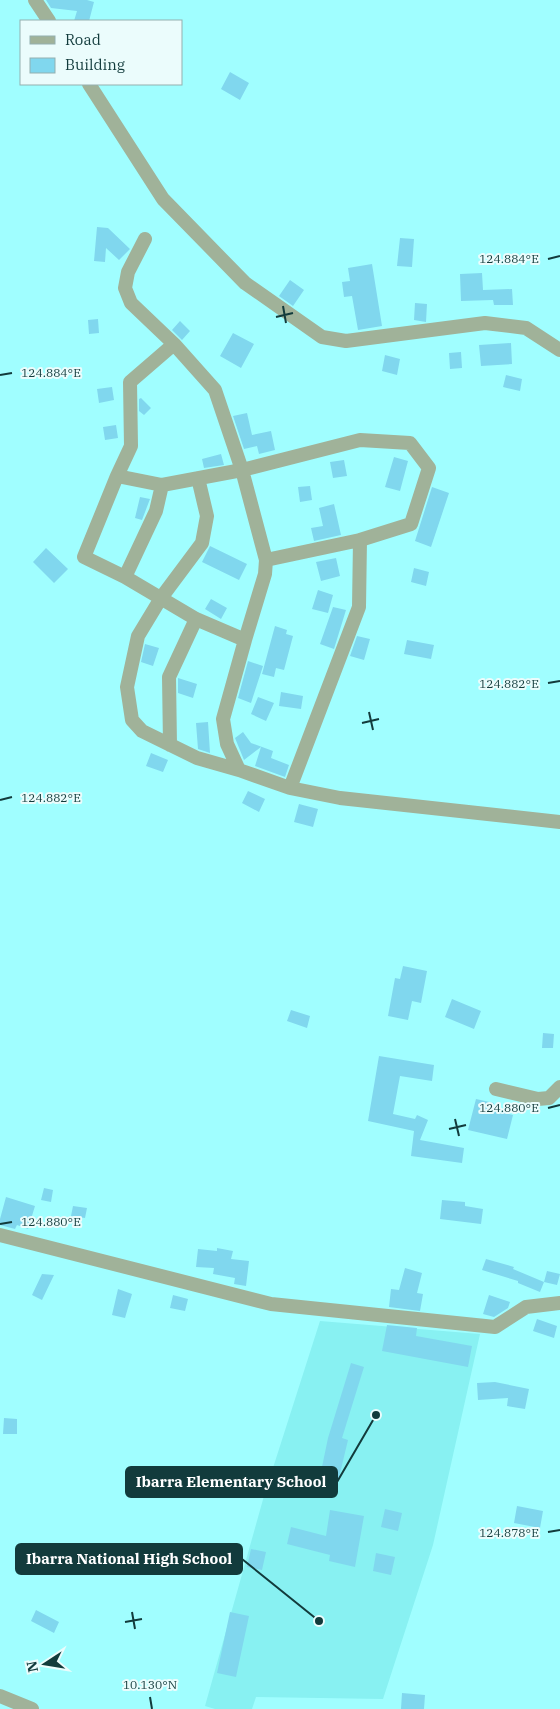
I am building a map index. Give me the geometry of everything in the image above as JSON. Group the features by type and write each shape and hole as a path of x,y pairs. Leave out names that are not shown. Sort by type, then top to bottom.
{"street":[{"path":"35,0 48,20"},
{"path":"90,85 163,199 245,283 322,337 346,341 485,323 526,328 560,350"},
{"path":"145,239 128,272 125,288 131,304 174,344 216,390 242,470 266,560 266,574 223,719 227,744 239,770"},
{"path":"174,344 130,382 131,446 84,557 125,577 196,619 245,640"},
{"path":"117,476 162,485 242,470 360,440 410,443 430,468 411,524 360,540 266,560"},
{"path":"198,478 207,516 202,543 161,598 138,636 127,687 132,720 142,731 197,758 290,788 340,798 560,822"},
{"path":"125,577 156,511 162,485"},
{"path":"290,788 360,607 360,540"},
{"path":"170,745 169,677 196,619"},
{"path":"496,1089 538,1099 549,1098 560,1087"},
{"path":"0,1235 271,1304 495,1327 526,1307 560,1304"},
{"path":"0,1696 32,1709"}],"shaded area":[{"path":"320,1321 480,1334 433,1545 383,1699 256,1697 252,1709 215,1709 205,1706 264,1496"}],"building":[{"path":"46,0 87,0 94,2 89,20 74,20 77,11 51,8"},
{"path":"230,72 249,83 240,100 221,89"},
{"path":"97,227 108,228 130,249 119,260 106,248 105,262 94,261"},
{"path":"400,238 414,239 412,267 397,266"},
{"path":"372,264 382,326 358,330 352,296 344,297 342,282 350,281 348,268"},
{"path":"482,273 483,290 512,289 513,305 494,305 493,300 461,301 460,274"},
{"path":"290,280 304,290 293,306 279,296"},
{"path":"415,303 427,304 426,322 414,320"},
{"path":"98,319 99,333 89,334 88,320"},
{"path":"180,321 190,331 182,340 172,330"},
{"path":"233,333 254,344 241,368 220,356"},
{"path":"511,343 512,364 481,366 479,345"},
{"path":"461,352 462,368 450,369 449,353"},
{"path":"385,355 400,359 397,375 382,371"},
{"path":"506,375 522,379 520,391 503,387"},
{"path":"112,387 114,400 99,403 97,389"},
{"path":"141,398 151,408 144,415 139,411 139,399"},
{"path":"247,413 252,435 271,431 275,450 259,454 257,446 244,449 233,416"},
{"path":"116,425 118,438 105,440 103,427"},
{"path":"221,454 224,465 204,468 202,459"},
{"path":"394,457 408,461 400,491 385,487"},
{"path":"344,460 347,476 333,478 330,462"},
{"path":"310,486 312,500 300,502 298,487"},
{"path":"432,487 449,493 431,547 415,541"},
{"path":"140,497 150,499 142,520 135,518"},
{"path":"334,504 341,535 314,541 311,528 323,526 319,508"},
{"path":"210,546 247,564 239,580 202,562"},
{"path":"46,548 68,569 54,583 33,562"},
{"path":"336,558 340,576 321,581 316,562"},
{"path":"414,568 429,572 426,586 411,582"},
{"path":"318,590 333,595 328,613 312,609"},
{"path":"211,599 227,608 221,619 205,609"},
{"path":"333,607 346,610 334,649 320,644"},
{"path":"275,626 287,630 286,634 293,636 284,670 276,668 274,677 262,674"},
{"path":"357,636 370,639 364,660 350,656"},
{"path":"407,640 434,645 431,659 404,654"},
{"path":"145,644 159,648 153,666 141,662"},
{"path":"248,661 263,666 251,703 238,698"},
{"path":"178,678 197,684 193,698 178,693"},
{"path":"281,692 303,696 301,709 279,706"},
{"path":"258,697 274,703 266,721 251,714"},
{"path":"208,722 210,753 198,749 196,723"},
{"path":"243,732 251,743 273,751 271,758 289,765 285,777 255,766 261,747 244,760 235,738"},
{"path":"151,753 168,760 163,772 146,766"},
{"path":"248,791 265,799 259,812 242,803"},
{"path":"299,804 318,809 313,827 294,822"},
{"path":"403,966 427,971 421,1003 412,1001 408,1020 388,1016 395,978 400,979"},
{"path":"452,999 481,1011 474,1029 445,1017"},
{"path":"291,1010 310,1016 307,1028 287,1021"},
{"path":"543,1033 554,1034 553,1048 542,1048"},
{"path":"379,1056 434,1065 432,1081 400,1076 393,1114 415,1119 417,1115 428,1120 420,1140 464,1148 462,1163 411,1156 414,1131 368,1121"},
{"path":"476,1099 494,1103 493,1110 513,1115 507,1139 468,1130"},
{"path":"44,1188 53,1190 51,1202 41,1200"},
{"path":"6,1197 35,1206 28,1229 17,1225 15,1229 0,1225"},
{"path":"442,1200 465,1202 465,1206 483,1209 481,1224 440,1219"},
{"path":"73,1206 87,1208 85,1218 71,1216"},
{"path":"217,1248 233,1251 231,1259 249,1261 246,1286 234,1284 235,1278 213,1274 214,1268 196,1267 198,1249 217,1251"},
{"path":"486,1259 514,1267 513,1269 544,1282 540,1292 518,1283 518,1281 482,1270"},
{"path":"405,1268 422,1273 417,1293 423,1294 420,1311 389,1307 391,1289 399,1290"},
{"path":"547,1271 560,1274 557,1285 544,1282"},
{"path":"42,1274 54,1275 42,1300 32,1295"},
{"path":"118,1289 132,1294 125,1318 112,1315"},
{"path":"173,1295 188,1299 185,1311 170,1308"},
{"path":"489,1295 510,1302 508,1308 494,1317 483,1314"},
{"path":"537,1319 557,1326 554,1338 533,1331"},
{"path":"387,1325 417,1328 416,1336 472,1346 468,1367 382,1351"},
{"path":"351,1363 364,1367 342,1438 348,1440 336,1490 318,1486 328,1438"},
{"path":"495,1382 529,1389 525,1409 507,1406 508,1398 478,1400 477,1383"},
{"path":"4,1418 17,1419 17,1434 3,1434"},
{"path":"517,1506 543,1511 540,1528 514,1523"},
{"path":"385,1509 402,1513 398,1531 381,1527"},
{"path":"330,1510 364,1516 355,1567 329,1561 330,1555 287,1544 291,1527 326,1536"},
{"path":"251,1549 266,1552 262,1570 247,1567"},
{"path":"376,1553 395,1557 391,1575 373,1571"},
{"path":"36,1610 59,1622 54,1633 31,1621"},
{"path":"230,1612 249,1616 236,1677 217,1673"},
{"path":"402,1693 425,1695 424,1709 401,1709"}],"place":[{"name":"Ibarra Elementary School","path":"376,1415"},
{"name":"Ibarra National High School","path":"319,1621"}]}
